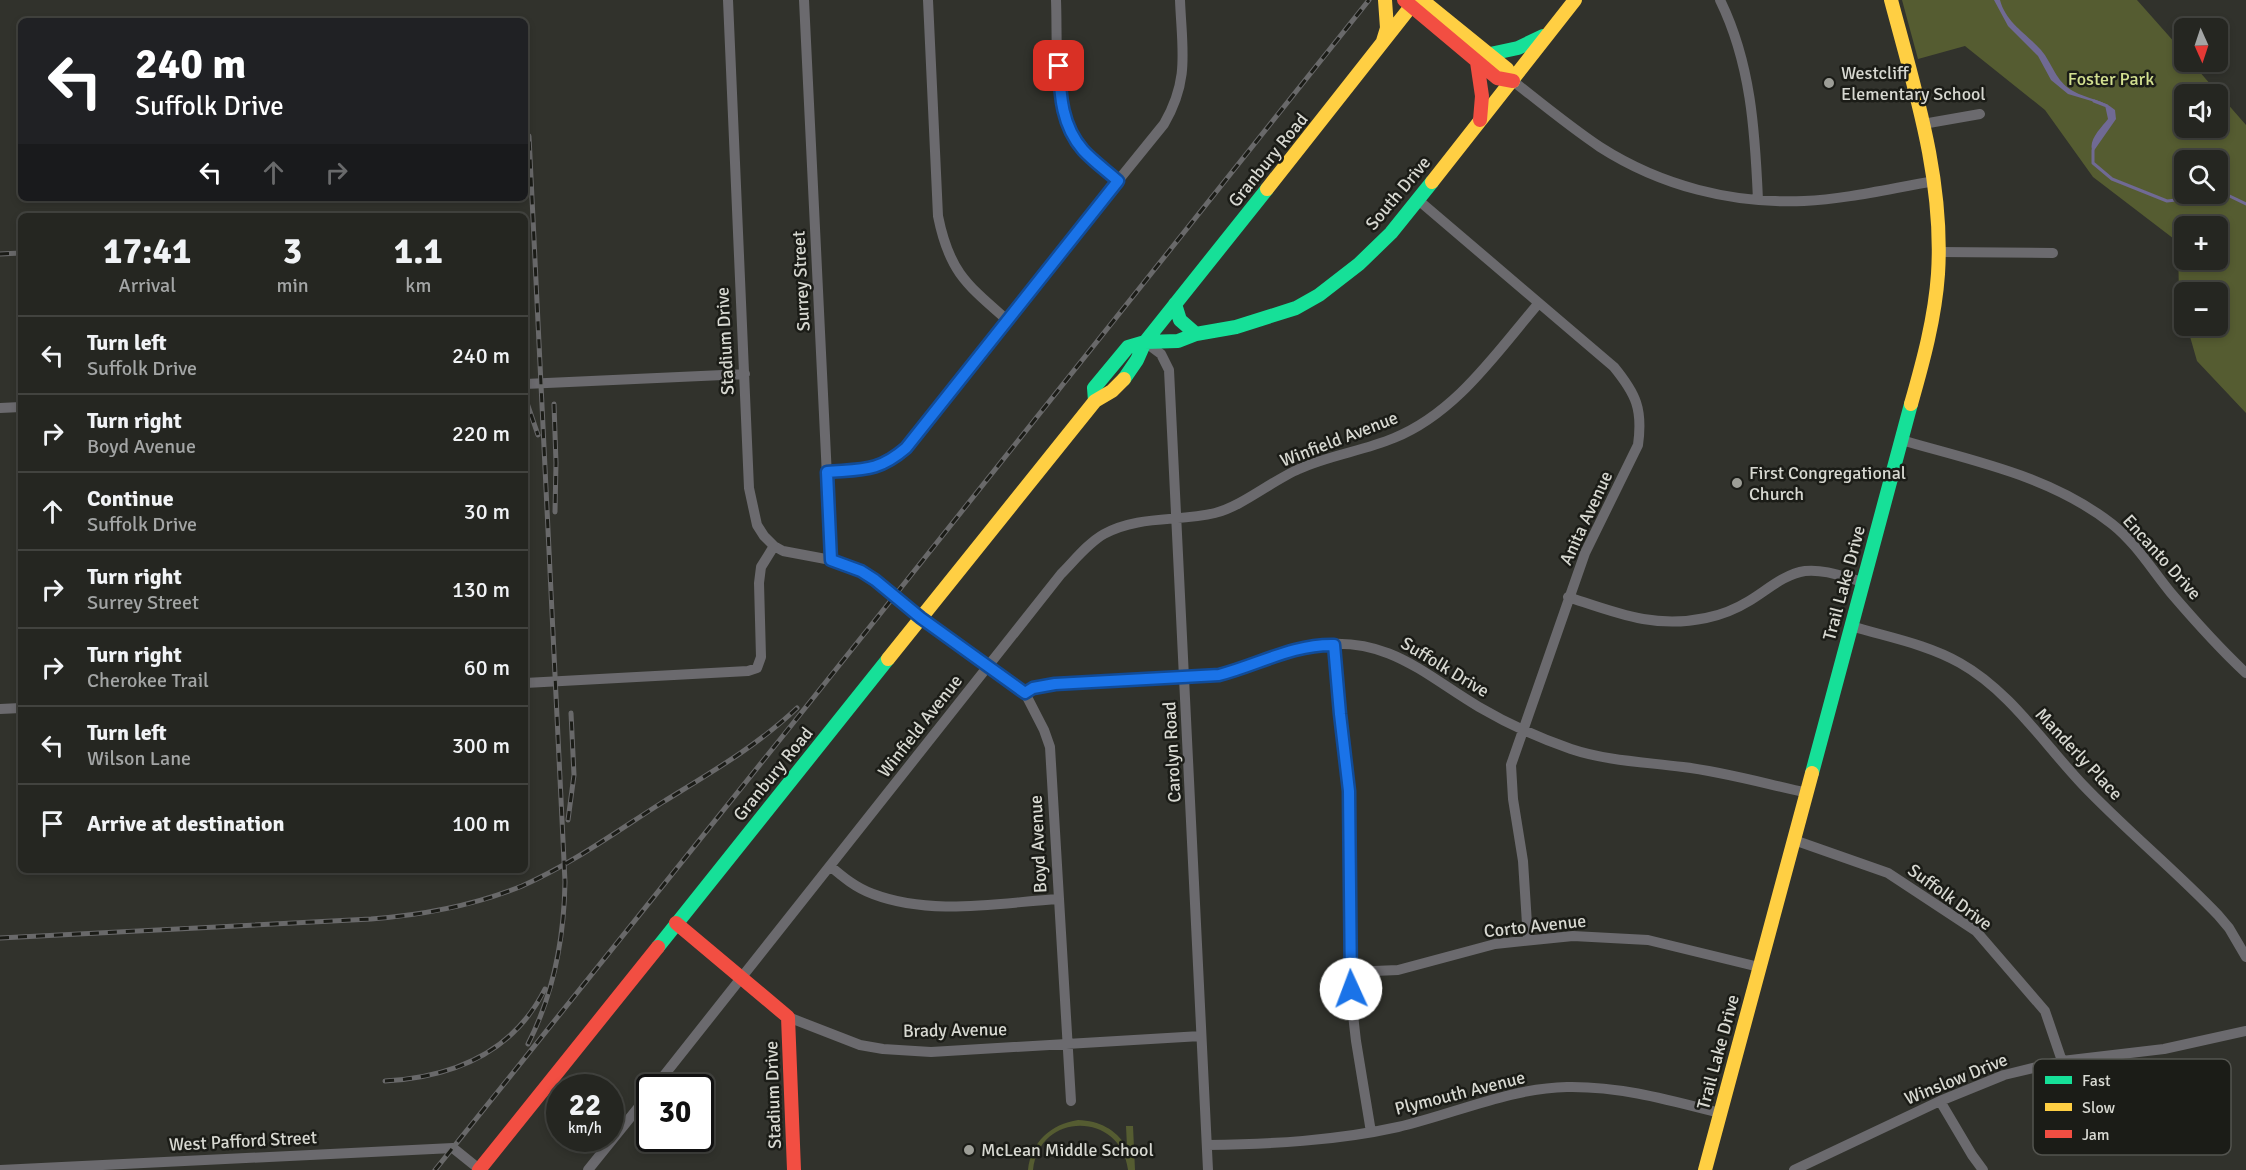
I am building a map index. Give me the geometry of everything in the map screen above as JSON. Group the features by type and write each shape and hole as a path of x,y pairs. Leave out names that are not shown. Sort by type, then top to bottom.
{"street":[{"name":"Stadium Drive","path":"728,0 749,488 757,525 774,546"},
{"name":"Surrey Street","path":"804,0 831,560"},
{"path":"928,0 938,216 943,243 966,284 1006,320"},
{"path":"1056,0 1060,92 1065,116 1083,150 1118,181"},
{"path":"827,472 881,465 898,454 929,421 1006,320 1164,124 1181,86 1183,66 1180,0"},
{"path":"1381,47 1387,28 1385,0"},
{"name":"South Drive","path":"1145,342 1178,340 1196,334 1257,322 1296,308 1319,295 1359,264 1391,233 1575,0"},
{"path":"1720,0 1734,35 1749,86 1755,138 1758,200"},
{"name":"Trail Lake Drive","path":"1705,1170 1902,440 1929,335 1937,292 1939,213 1935,181 1892,0"},
{"path":"1413,2 1497,78 1513,81"},
{"path":"1413,2 1490,54 1507,69 1513,81 1595,143 1652,175 1713,194 1758,200 1821,200 1935,181"},
{"name":"Granbury Road","path":"479,1170 1095,401 1109,395 1141,358 1145,342 1381,47 1413,2"},
{"path":"1490,54 1532,44 1548,33"},
{"path":"1477,62 1482,96 1480,120"},
{"path":"1923,124 1980,114"},
{"name":"Anita Avenue","path":"1418,199 1614,367 1627,383 1638,405 1638,445 1585,553 1511,765 1513,799 1523,861 1528,940"},
{"path":"1939,252 2053,253"},
{"path":"1175,304 1180,320 1196,334"},
{"name":"Winfield Avenue","path":"665,1074 1061,574 1102,535 1125,525 1216,513 1298,469 1335,455 1393,439 1435,417 1474,379 1538,304"},
{"name":"Carolyn Road","path":"1145,342 1161,354 1169,370 1208,1170"},
{"path":"528,384 745,374"},
{"path":"0,408 18,407"},
{"name":"Encanto Drive","path":"1902,440 2023,475 2050,485 2083,504 2113,525 2134,546 2227,656 2246,673"},
{"path":"528,682 748,671 758,668 761,657 761,567 774,546 783,551 831,560 861,571 988,668"},
{"path":"1568,597 1634,618 1661,623 1692,620 1728,611 1799,572 1824,571 1863,582"},
{"name":"Manderly Place","path":"1851,626 1932,650 1960,663 1988,683 2019,713 2084,786 2218,915 2229,928 2246,957"},
{"path":"1334,645 1349,791 1350,972 1356,1041 1371,1132"},
{"name":"Suffolk Drive","path":"1025,693 1033,688 1055,684 1219,675 1240,670 1299,648 1334,645 1378,648 1404,659 1480,708 1523,730 1570,748 1605,758 1694,769 1808,793"},
{"name":"Boyd Avenue","path":"988,668 1025,693 1050,747 1071,1101"},
{"path":"0,709 18,708"},
{"name":"Suffolk Drive","path":"1794,840 1888,873 1976,931 2045,1011 2061,1059"},
{"path":"830,866 854,885 871,893 891,900 938,907 1058,899"},
{"name":"Brady Avenue","path":"676,924 788,1017 841,1039 883,1049 931,1052 1201,1036"},
{"name":"Corto Avenue","path":"1350,972 1398,970 1495,944 1573,936 1648,940 1759,967"},
{"name":"Stadium Drive","path":"788,1017 794,1170"},
{"name":"Winslow Drive","path":"2079,1059 2156,1050 2246,1031"},
{"name":"Winslow Drive","path":"1794,1170 1940,1101 2004,1075 2033,1068"},
{"name":"Plymouth Avenue","path":"1207,1146 1297,1142 1371,1132 1399,1127 1521,1094 1564,1087 1603,1088 1638,1093 1720,1113"},
{"path":"1940,1101 1971,1155 1983,1170"},
{"path":"588,1170 636,1110"},
{"name":"West Pafford Street","path":"0,1170 160,1166 453,1148 479,1170"}],"green space":[{"name":"Foster Park","path":"1902,0 2137,0 2174,42 2174,72 2200,72 2210,84 2174,84 2174,138 2228,138 2228,104 2246,125 2246,413 2197,361 2190,336 2228,336 2228,282 2179,282 2178,270 2228,270 2228,216 2174,216 2174,239 2093,177 2045,110 1965,46 1918,59"},
{"path":"1078,1120 1106,1127 1127,1147 1126,1126 1133,1126 1135,1170 1128,1170 1122,1151 1111,1137 1096,1129 1080,1126 1064,1129 1049,1137 1039,1151 1033,1170 1028,1170 1033,1151 1044,1136 1059,1126"}],"shaded area":[{"path":"1994,0 2000,0 2012,22 2041,50 2067,87 2078,94 2105,104 2115,110 2116,119 2093,152 2093,139 2108,119 2105,105 2068,94 2051,80 2038,56 2008,26"}],"waterway":[{"path":"2094,101 2107,106"},
{"path":"2093,150 2093,163 2112,179 2167,201 2174,200"},
{"path":"2228,195 2246,204"}],"railway":[{"path":"435,1170 1369,0"},
{"path":"528,1044 545,1005 556,966 565,882 529,136"},
{"path":"0,254 18,253"},
{"path":"554,404 555,512"},
{"path":"528,406 538,435"},
{"path":"0,938 371,919 429,912 485,899 522,886 576,857 733,758 766,735 797,708"},
{"path":"568,820 574,775 571,713"},
{"path":"385,1081 434,1074 479,1057 516,1030 532,1011 545,989"}],"traffic: fast":[{"path":"1490,54 1518,48 1543,36"},
{"path":"1095,401 1094,388 1128,347 1145,342 1178,341 1196,334 1236,327 1296,308 1319,295 1359,264 1391,233 1432,182"},
{"path":"1124,379 1137,360 1145,342 1267,189"},
{"path":"1175,304 1180,320 1196,334"},
{"path":"1812,773 1911,404"},
{"path":"658,947 888,659"}],"traffic: slow":[{"path":"1383,41 1387,28 1385,0"},
{"path":"1267,189 1416,0"},
{"path":"1422,0 1507,69 1513,81"},
{"path":"1432,182 1575,0"},
{"path":"1891,0 1926,136 1937,204 1939,239 1934,307 1911,404"},
{"path":"888,659 1095,401 1112,391 1124,379"},
{"path":"1705,1170 1812,773"}],"traffic: jam":[{"path":"1404,0 1497,78 1513,81"},
{"path":"1477,62 1482,96 1480,120"},
{"path":"676,923 788,1017 794,1170"},
{"path":"479,1170 658,947"}],"place":[{"name":"Westcliff Elementary School","path":"1829,83"},
{"name":"First Congregational Church","path":"1737,483"},
{"name":"McLean Middle School","path":"969,1150"}],"route":[{"path":"1059,66 1061,101 1074,136 1083,150 1118,181 906,448 881,465 827,472 831,560 861,571 875,580 921,618 1025,693 1033,688 1055,684 1219,675 1240,670 1299,648 1321,644 1334,645 1349,791 1351,989"}]}
